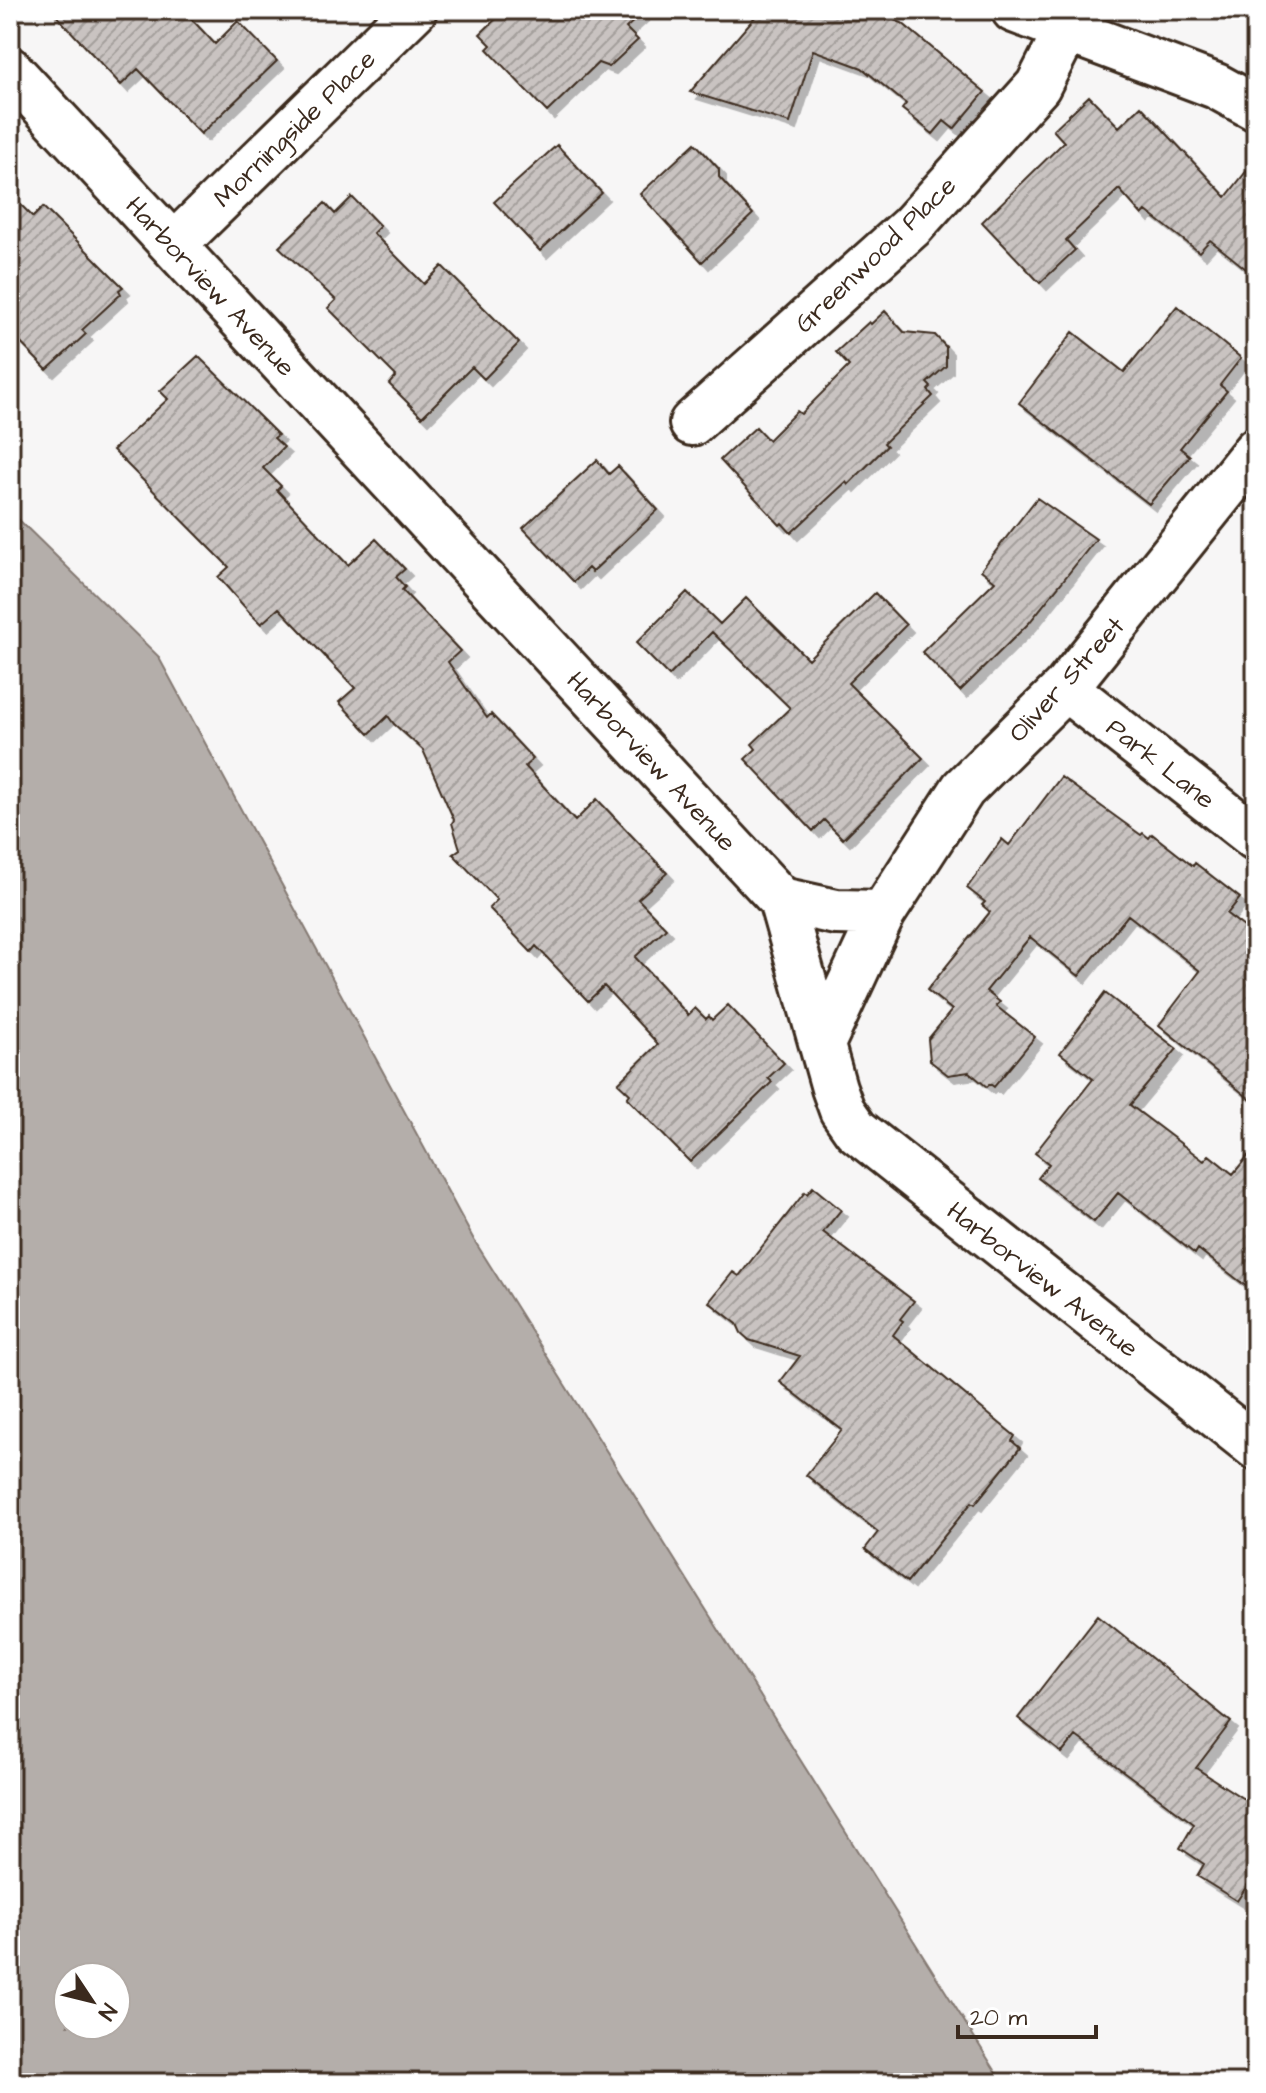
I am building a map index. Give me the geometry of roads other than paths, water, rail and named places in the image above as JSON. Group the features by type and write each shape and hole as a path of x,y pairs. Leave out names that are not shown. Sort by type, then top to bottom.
{"street":[{"name":"Morningside Place","path":"174,245 414,10"},
{"path":"1014,10 1216,86 1256,108"},
{"name":"Greenwood Place","path":"692,423 912,226 1038,86 1066,31"},
{"name":"Harborview Avenue","path":"10,70 781,900 842,1110 856,1130 1256,1447"},
{"name":"Oliver Street","path":"822,1044 883,913 963,789 1065,688 1256,450"},
{"name":"Park Lane","path":"1065,688 1256,838"},
{"path":"781,900 836,912 883,913"}]}
